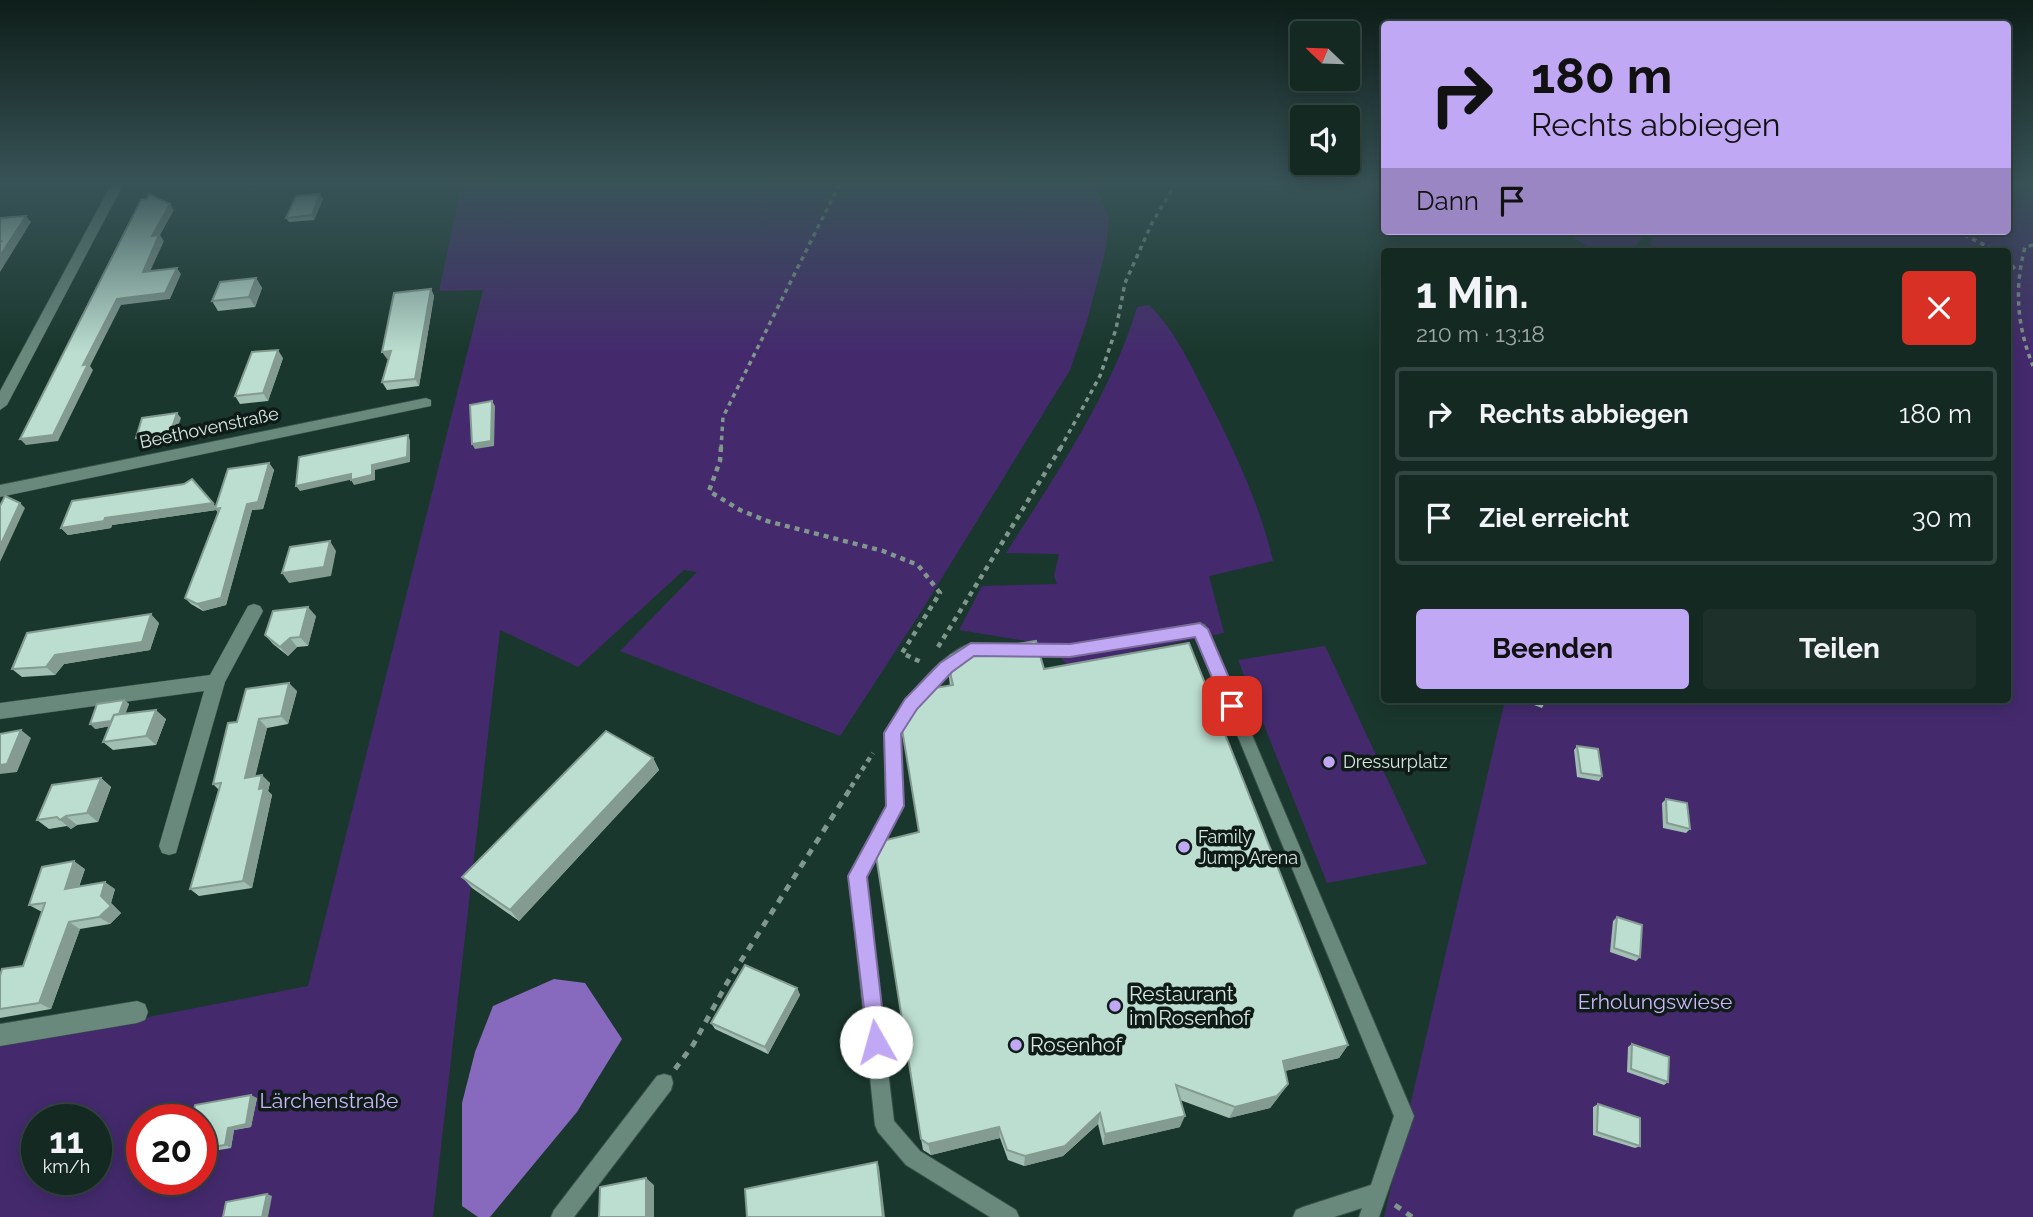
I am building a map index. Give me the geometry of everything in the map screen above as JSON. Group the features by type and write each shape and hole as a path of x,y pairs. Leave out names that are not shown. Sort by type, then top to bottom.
{"street":[{"path":"0,405 88,240"},
{"name":"Beethovenstraße","path":"0,491 426,403"},
{"path":"169,846 216,682 254,611"},
{"path":"0,711 216,682"},
{"path":"0,1035 137,1012"}],"lane":[{"path":"1009,1217 913,1158 885,1125 857,876 895,806 892,733 911,704 946,667 971,649 1070,651 1200,629 1404,1116 1369,1217"},
{"path":"561,1217 664,1083"},
{"path":"1303,1217 1378,1193"}],"path":[{"path":"812,240 723,417 720,461 709,491 740,510 767,521 883,551 918,565 940,593 902,653 927,665"},
{"path":"934,653 1051,466 1101,376 1116,329 1125,283 1144,240"},
{"path":"1974,240 1991,248"},
{"path":"2033,245 2025,247 2017,272 2017,305 2024,346 2033,366"},
{"path":"2011,264 2017,272"},
{"path":"664,1083 693,1045 727,983 878,746"}],"green space":[{"name":"Lärchenstraße","path":"450,240 1107,240 1087,321 1070,370 919,615 840,736 620,651 697,572 684,570 578,667 500,630 433,1217 0,1217 0,1046 308,986 483,290 439,291"},
{"path":"1577,240 1640,240 1635,248 1590,248"},
{"name":"Erholungswiese","path":"1652,240 2033,240 2033,1217 1384,1217 1504,703 2011,703 2011,248 1651,248"},
{"path":"1149,305 1180,345 1225,432 1252,495 1273,561 1209,576 1224,633 1067,665 1050,645 959,630 982,586 1057,584 1054,576 1059,554 1006,553 1062,465 1097,403 1126,340 1137,307"},
{"name":"Dressurplatz","path":"1325,646 1427,864 1327,883 1238,660"}],"shaded area":[{"path":"554,979 585,983 622,1039 577,1112 490,1217 478,1217 462,1206 462,1103 475,1052 493,1006"}],"building":[{"path":"11,240 0,256 1,241"},
{"path":"121,240 157,240 143,272 177,268 165,293 117,299 83,365 88,364 53,435 20,439"},
{"path":"256,278 249,297 212,301 220,282"},
{"path":"431,289 415,379 382,382 391,351 382,352 394,293"},
{"path":"278,350 263,393 235,396 252,352"},
{"path":"492,401 491,441 472,444 470,405"},
{"path":"177,413 170,433 136,438 142,418"},
{"path":"408,435 407,457 372,465 372,475 351,480 351,474 296,486 299,457"},
{"path":"269,463 258,502 247,504 221,598 197,604 185,598 220,508 215,509 228,469"},
{"path":"192,479 213,503 105,518 104,521 61,528 72,501 184,484"},
{"path":"5,496 20,503 0,546 0,506"},
{"path":"330,541 324,567 282,573 290,547"},
{"path":"308,607 300,637 290,638 280,647 265,635 273,611"},
{"path":"151,614 142,642 55,655 46,667 12,669 27,633"},
{"name":"Rosenhof","path":"1036,641 1044,669 1189,643 1348,1045 1283,1061 1288,1084 1277,1096 1235,1107 1176,1085 1185,1116 1105,1134 1100,1113 1065,1146 1025,1156 1007,1150 999,1127 928,1144 921,1139 874,843 919,832 900,717 917,691 953,685 947,659 951,655"},
{"path":"289,683 281,716 259,719 245,778 262,775 259,789 264,788 243,881 190,889 221,783 213,784 228,723 237,722 246,689"},
{"path":"124,700 119,714 114,715 111,721 90,724 97,704"},
{"path":"156,710 146,736 103,742 114,715"},
{"path":"21,730 7,764 0,765 0,734"},
{"path":"606,731 653,758 510,910 462,877"},
{"path":"1577,746 1598,749 1602,776 1581,773"},
{"path":"101,778 87,813 66,816 60,820 57,817 37,820 52,785"},
{"path":"1666,799 1687,803 1690,829 1667,823"},
{"path":"74,861 65,889 105,882 101,896 111,906 99,917 69,922 39,1003 0,1009 2,969 23,966 45,903 29,905 42,867"},
{"path":"1617,917 1642,925 1640,957 1614,948"},
{"path":"745,965 797,988 765,1047 711,1023"},
{"path":"1632,1044 1669,1057 1668,1082 1631,1069"},
{"path":"251,1095 246,1124 228,1128 225,1145 217,1146 217,1104 201,1104"},
{"path":"1598,1104 1640,1118 1640,1146 1597,1132"},
{"path":"877,1162 883,1217 747,1217 745,1189"},
{"path":"646,1178 646,1217 599,1217 600,1187"},
{"path":"267,1194 262,1217 223,1217 226,1202"}],"place":[{"name":"Dressurplatz","path":"1329,762"},
{"name":"Family Jump Arena","path":"1184,847"},
{"name":"Restaurant im Rosenhof","path":"1115,1006"},
{"name":"Rosenhof","path":"1016,1045"}],"route":[{"path":"876,1042 857,876 895,806 892,733 911,704 946,667 971,649 1070,651 1200,629 1232,706"}]}
